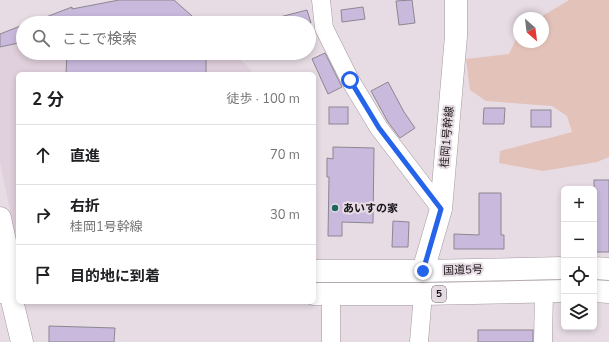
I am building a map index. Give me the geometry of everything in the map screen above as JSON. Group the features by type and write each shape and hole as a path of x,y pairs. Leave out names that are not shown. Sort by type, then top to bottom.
{"main road":[{"name":"桂岡1号幹線","path":"423,271 441,209 456,36 456,0"},
{"path":"0,218 10,269 9,292 22,342"},
{"name":"国道5号","path":"316,271 423,271 561,268"},
{"path":"597,268 609,269"},
{"name":"国道5号","path":"323,294 423,294 554,291"},
{"path":"597,292 609,292"}],"street":[{"path":"321,0 324,28 350,80 379,128 441,209"},
{"path":"543,342 554,291"},
{"path":"323,294 331,342"},
{"path":"418,342 423,294"}],"shaded area":[{"path":"569,0 609,0 609,157 597,162 543,171 499,163 500,151 572,132 567,116 552,106 486,101 470,90 466,59 509,54 513,46 513,48 549,48 549,12"},
{"path":"16,42 16,60 241,60 252,72 16,72 16,239 0,162 0,47"}],"building":[{"path":"119,0 174,0 192,16 49,16 72,7 72,9"},
{"path":"412,0 415,23 399,25 396,1"},
{"path":"363,7 365,19 342,22 341,10"},
{"path":"307,10 309,16 284,16"},
{"path":"16,28 16,44 0,47 0,34"},
{"path":"325,53 342,87 328,94 312,60 316,60 316,57"},
{"path":"67,60 206,60 206,72 66,72"},
{"path":"388,82 404,112 415,128 400,138 388,122 371,91"},
{"path":"329,107 348,107 348,124 329,124"},
{"path":"484,108 505,108 504,124 483,124"},
{"path":"531,110 551,110 551,127 531,127"},
{"path":"333,147 374,148 373,223 342,222 342,236 328,236 329,177 327,177 327,158 333,159"},
{"path":"594,180 609,180 609,252 597,252 597,186 594,186"},
{"path":"479,193 501,193 501,235 504,235 504,249 454,249 454,234 479,235"},
{"path":"393,221 409,222 408,247 392,247"},
{"path":"49,326 115,328 114,342 49,342"},
{"path":"478,330 533,330 533,342 478,342"}],"place":[{"name":"あいすの家","path":"335,208"}],"route":[{"path":"350,80 379,128 441,209 423,271"}]}
